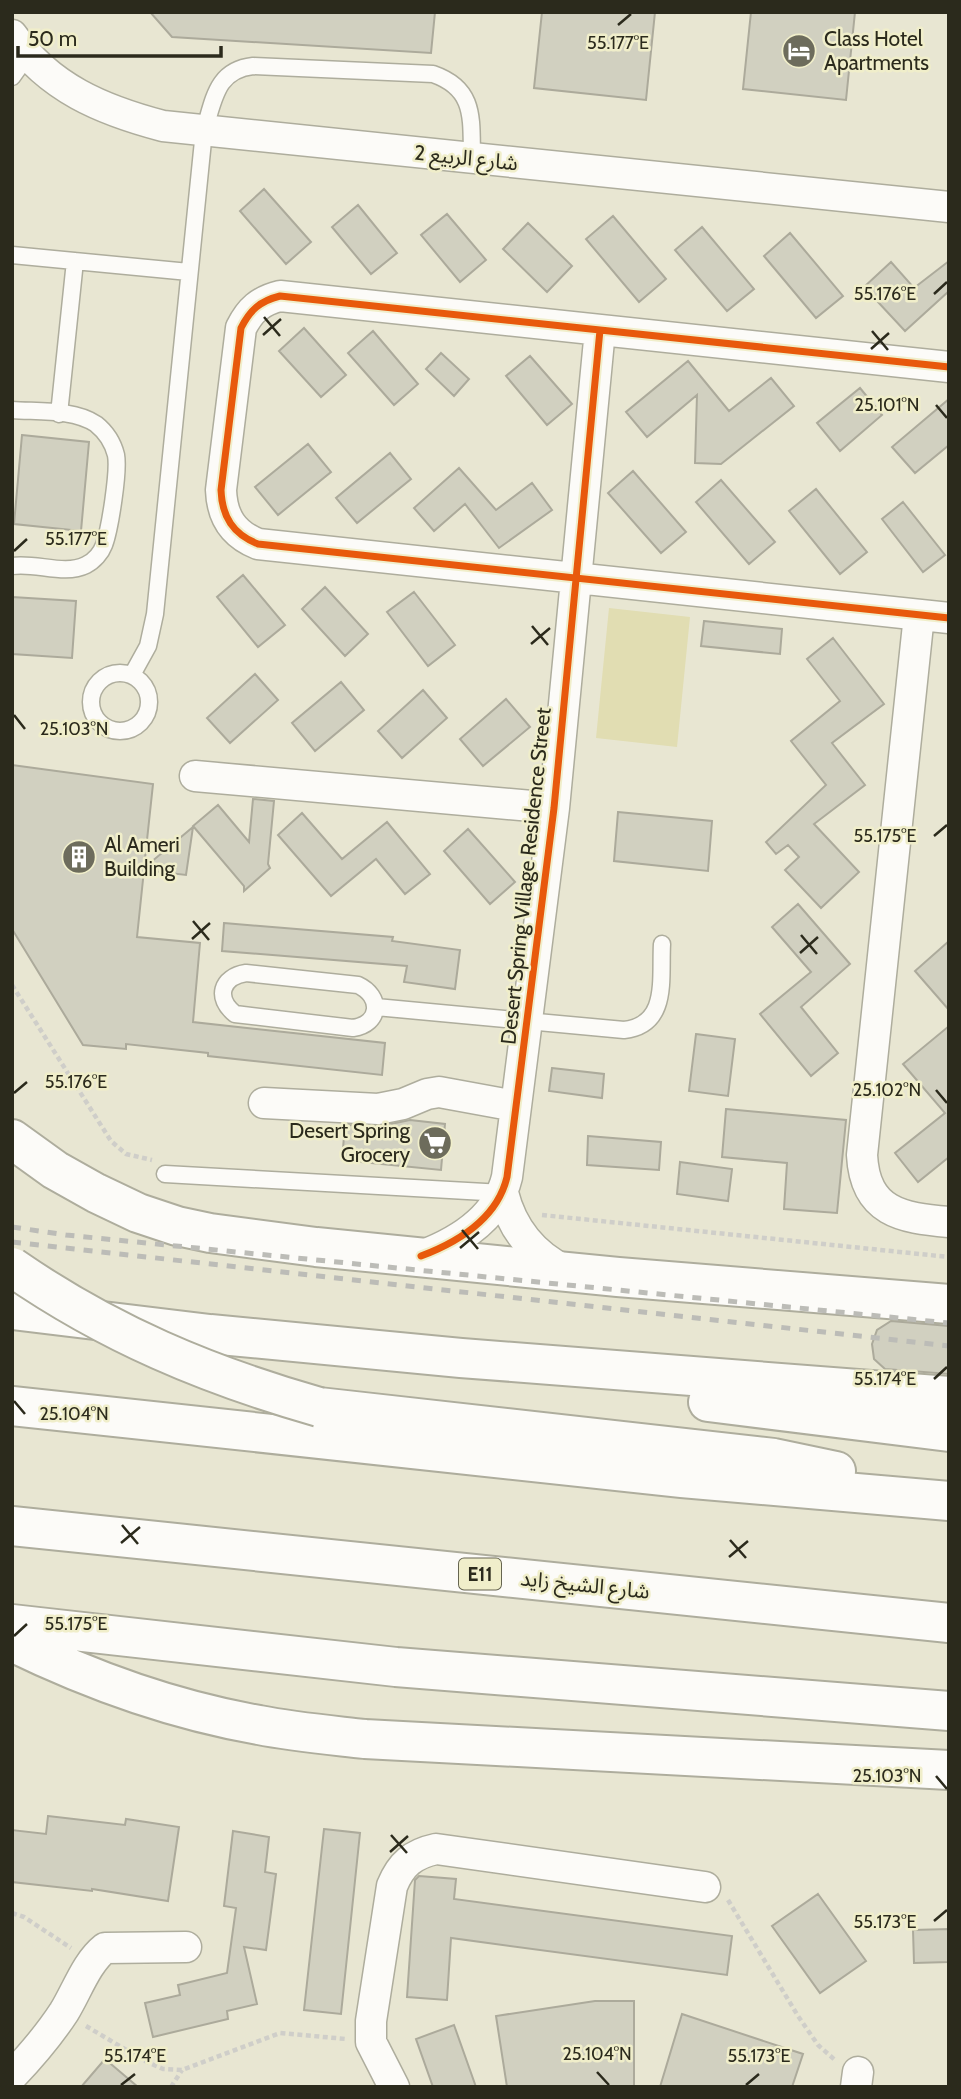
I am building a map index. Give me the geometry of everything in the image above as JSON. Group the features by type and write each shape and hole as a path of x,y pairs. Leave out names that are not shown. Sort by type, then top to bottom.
{"main road":[{"path":"12,1139 55,1170 138,1213 210,1233 567,1272 949,1304"},
{"path":"12,1267 49,1293 153,1349 251,1387 319,1407 774,1458 821,1467 866,1480 911,1498"},
{"path":"12,1310 211,1334 461,1358 949,1396"},
{"path":"461,1358 621,1391 949,1432"},
{"path":"12,1406 682,1478 949,1501"},
{"name":"شارع الشيخ زايد","path":"12,1526 949,1623"},
{"path":"12,1624 408,1668 949,1711"},
{"path":"12,1642 53,1662 141,1695 258,1725 365,1739 949,1770"}],"street":[{"name":"شارع الربيع 2","path":"17,56 89,101 163,126 949,207"},
{"path":"949,368 280,296 267,299 256,306 241,328 221,491 226,518 234,530 258,544 949,618"},
{"name":"Desert Spring Village Residence Street","path":"567,1272 541,1256 525,1240 513,1222 505,1185 554,808 600,330"},
{"path":"919,615 862,1163 867,1186 888,1209 901,1216 949,1222"},
{"path":"195,776 554,808"},
{"path":"264,1103 378,1109 439,1092 516,1106"},
{"path":"421,1256 442,1248 470,1230 494,1207 505,1185"},
{"path":"394,2087 371,2042 372,2021 392,1886 397,1872 408,1860 421,1852 436,1849 705,1888"},
{"path":"12,2076 44,2040 63,2013 96,1955 105,1948 186,1947"}],"lane":[{"path":"132,675 148,646 155,614 204,131 220,82 229,73 253,66 433,74 447,79 459,89 468,102 472,158"},
{"path":"12,255 190,272"},
{"path":"59,414 75,261"},
{"path":"12,410 87,419 106,434 112,444 117,468 107,535 96,557 87,565 75,569 27,564 12,566"},
{"path":"376,1007 624,1030 645,1024 657,1007 662,944"},
{"path":"246,973 358,985 367,989 376,1007 369,1022 353,1028 259,1017 235,1014 223,999 223,989 228,980 246,973"},
{"path":"165,1174 505,1185"}],"path":[{"path":"12,985 111,1142 126,1154 158,1163 165,1174"},
{"path":"539,1214 949,1257"},
{"path":"705,1888 719,1892 730,1902 818,2045 857,2079"},
{"path":"12,1913 24,1917 92,1963"},
{"path":"63,2013 145,2062 163,2069 182,2070 280,2033 371,2042"},
{"path":"171,2087 182,2070"}],"shaded area":[{"path":"609,608 690,617 677,747 596,738"}],"building":[{"path":"150,12 435,12 431,53 172,37"},
{"path":"542,12 655,12 646,100 534,88"},
{"name":"Class Hotel Apartments","path":"751,12 855,12 846,100 743,89"},
{"path":"264,189 311,242 286,264 240,211"},
{"path":"358,205 397,253 371,274 332,227"},
{"path":"447,214 486,260 460,282 421,235"},
{"path":"613,216 666,279 639,302 586,239"},
{"path":"528,223 572,266 547,292 503,249"},
{"path":"702,227 754,289 727,311 675,250"},
{"path":"790,233 843,296 816,318 764,256"},
{"path":"949,261 949,291 905,331 864,287 891,262 914,288"},
{"path":"304,328 346,375 321,397 279,351"},
{"path":"373,331 418,384 394,405 348,353"},
{"path":"441,353 469,379 454,396 426,369"},
{"path":"530,356 572,404 547,425 506,376"},
{"path":"688,361 729,411 771,378 794,406 721,464 695,463 697,395 647,437 626,412"},
{"path":"860,388 882,415 840,451 817,423"},
{"path":"949,399 949,445 915,473 892,447"},
{"path":"22,435 89,442 81,531 14,524"},
{"path":"308,444 331,472 278,515 255,487"},
{"path":"390,453 411,479 357,523 336,498"},
{"path":"459,468 496,510 532,483 552,510 499,548 465,504 434,531 414,508"},
{"path":"633,471 686,532 661,553 608,493"},
{"path":"721,480 775,542 749,564 696,502"},
{"path":"816,489 867,552 840,574 789,511"},
{"path":"903,502 945,555 923,572 882,519"},
{"path":"243,575 285,625 258,647 217,597"},
{"path":"325,587 368,634 345,656 302,609"},
{"path":"414,592 455,645 428,666 387,612"},
{"path":"12,597 76,601 72,658 12,654"},
{"path":"704,621 782,629 780,654 701,646"},
{"path":"833,638 884,704 832,743 865,785 814,824 859,872 821,908 785,870 799,857 788,845 776,854 766,842 826,785 791,741 840,701 807,659"},
{"path":"255,674 278,700 230,743 207,718"},
{"path":"341,682 364,710 315,751 292,723"},
{"path":"423,690 447,718 402,758 378,731"},
{"path":"506,699 530,727 483,766 460,739"},
{"name":"Al Ameri Building","path":"12,765 153,784 144,868 193,827 186,875 144,870 137,937 200,943 193,1022 385,1043 382,1075 126,1044 126,1049 83,1045 12,929"},
{"path":"253,799 274,801 268,864 270,868 244,891 244,886 193,826 218,805 249,842"},
{"path":"618,812 712,821 708,871 614,861"},
{"path":"302,813 342,859 387,822 430,874 405,894 376,859 331,896 278,835"},
{"path":"468,829 515,882 490,904 444,851"},
{"path":"798,904 850,964 801,1007 838,1053 811,1076 760,1014 811,972 772,927"},
{"path":"224,923 393,937 392,941 460,950 455,989 404,982 407,966 222,951"},
{"path":"949,941 949,1010 915,971"},
{"path":"949,1026 949,1157 918,1182 895,1153 945,1113 903,1064"},
{"path":"696,1034 735,1039 728,1096 689,1091"},
{"path":"552,1068 604,1074 602,1098 549,1091"},
{"path":"726,1109 846,1120 837,1213 784,1209 787,1163 722,1157"},
{"path":"410,1120 445,1124 441,1170 342,1160 345,1125 381,1126"},
{"path":"588,1136 661,1142 659,1170 587,1165"},
{"path":"680,1162 732,1169 728,1201 677,1194"},
{"path":"891,1321 949,1326 949,1374 885,1369 874,1359 872,1344 877,1330"},
{"path":"48,1816 125,1825 126,1819 179,1827 168,1901 92,1889 12,1882 12,1830 46,1834"},
{"path":"324,1829 360,1833 341,2014 304,2010"},
{"path":"233,1831 269,1837 265,1872 276,1874 266,1950 244,1947 257,2004 227,2011 228,2019 153,2037 145,2003 180,1995 178,1985 227,1973 236,1908 224,1906"},
{"path":"419,1876 456,1879 454,1899 732,1936 727,1975 451,1938 447,2000 407,1997 415,1880"},
{"path":"818,1894 866,1961 820,1993 772,1926"},
{"path":"949,1929 949,1962 914,1963 913,1930"},
{"path":"595,2001 634,2001 634,2087 507,2087 496,2016"},
{"path":"682,2014 803,2054 792,2087 660,2087"},
{"path":"454,2025 476,2087 433,2087 416,2039"},
{"path":"105,2059 138,2087 81,2087"}],"railway":[{"path":"12,1227 66,1235 949,1323"},
{"path":"12,1242 949,1346"}],"cycle path":[{"path":"949,367 280,296 256,307 241,328 221,490 230,523 242,535 258,544 949,618"},
{"path":"421,1256 449,1244 485,1217 495,1205 507,1177 554,808 600,330"}],"place":[{"name":"Class Hotel Apartments","path":"799,51"},
{"name":"Al Ameri Building","path":"79,857"},
{"name":"Desert Spring Grocery","path":"435,1143"}]}
